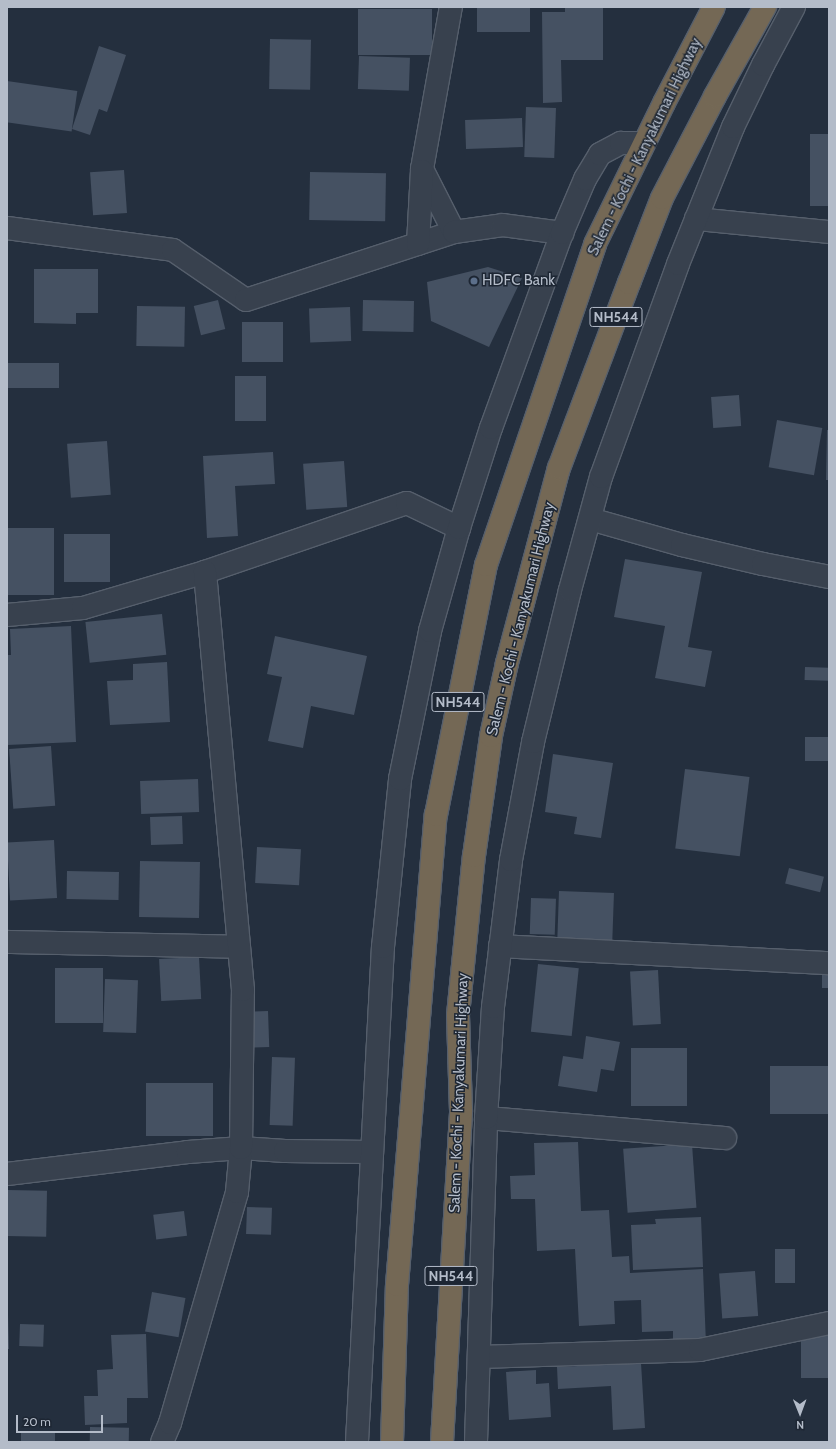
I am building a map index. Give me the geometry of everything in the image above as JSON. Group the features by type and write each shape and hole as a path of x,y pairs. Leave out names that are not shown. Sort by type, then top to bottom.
{"highway":[{"name":"Salem - Kochi - Kanyakumari Highway","path":"392,1442 397,1285 436,815 486,565 595,244 644,143 714,7"},
{"name":"Salem - Kochi - Kanyakumari Highway","path":"442,1442 461,1111 458,1015 474,856 491,736 507,663 559,468 662,198 715,96 765,7"}],"street":[{"path":"418,244 422,169 451,7"},
{"path":"476,1442 486,1118 493,1007 511,860 533,742 568,598 606,462 678,264 733,128 763,65 794,7"},
{"path":"356,1442 383,948 400,779 430,631 459,528 491,428 562,233 585,180 600,154 621,143 644,143"},
{"path":"422,169 454,232"},
{"path":"696,219 829,232"},
{"path":"7,228 173,250 246,300 454,232 503,225 562,233"},
{"path":"7,615 83,608 205,572 407,503 459,528"},
{"path":"590,519 696,548 763,564 829,577"},
{"path":"162,1442 170,1423 237,1192 241,1148 243,990 205,572"},
{"path":"7,942 239,947"},
{"path":"500,946 829,963"},
{"path":"486,1118 725,1138"},
{"path":"7,1174 188,1152 241,1148 285,1151 371,1152"},
{"path":"479,1357 700,1350 829,1323"}],"building":[{"path":"477,7 530,7 530,32 477,32"},
{"path":"565,7 603,7 603,60 561,60 562,102 543,103 542,12 565,12"},
{"path":"358,9 432,9 432,55 358,55"},
{"path":"270,39 311,40 310,90 269,89"},
{"path":"99,46 126,55 107,112 99,109 90,135 72,129"},
{"path":"359,56 410,58 409,91 358,89"},
{"path":"7,81 77,91 72,131 7,122"},
{"path":"526,107 556,108 554,158 524,157"},
{"path":"522,118 523,147 466,149 465,120"},
{"path":"810,134 829,134 829,206 810,206"},
{"path":"124,170 127,213 93,215 90,172"},
{"path":"310,172 386,173 385,221 309,220"},
{"path":"488,267 522,278 489,347 431,321 427,282"},
{"path":"34,269 98,269 98,313 76,313 76,324 34,323"},
{"path":"218,300 225,329 201,335 194,306"},
{"path":"363,300 414,301 413,332 362,331"},
{"path":"137,306 185,307 184,347 136,346"},
{"path":"350,307 351,341 310,342 309,308"},
{"path":"242,322 283,322 283,362 242,362"},
{"path":"7,363 59,363 59,388 7,388"},
{"path":"235,376 266,376 266,421 235,421"},
{"path":"739,395 741,426 713,428 711,397"},
{"path":"777,420 822,428 814,475 769,467"},
{"path":"827,430 829,430 829,480 826,480"},
{"path":"107,441 111,495 71,498 67,444"},
{"path":"273,452 275,484 235,486 238,536 207,538 203,456"},
{"path":"344,461 347,507 306,510 303,464"},
{"path":"7,528 54,528 54,595 7,595"},
{"path":"64,534 110,534 110,582 64,582"},
{"path":"625,559 702,572 688,647 712,651 705,687 655,678 665,626 614,617"},
{"path":"162,614 166,655 90,663 85,622"},
{"path":"71,626 76,742 7,745 7,655 11,655 10,629"},
{"path":"275,636 367,656 354,715 311,706 303,748 268,741 282,677 267,674"},
{"path":"167,662 170,722 110,725 107,681 133,680 133,664"},
{"path":"805,667 829,668 829,681 805,680"},
{"path":"805,737 829,737 829,761 805,761"},
{"path":"51,746 55,806 13,809 9,749"},
{"path":"553,754 613,763 601,838 574,834 577,817 545,812"},
{"path":"685,769 750,777 740,856 675,848"},
{"path":"198,779 199,812 141,814 140,781"},
{"path":"182,816 183,844 151,845 150,817"},
{"path":"54,840 57,898 10,900 7,842"},
{"path":"257,847 301,849 299,885 255,883"},
{"path":"140,861 200,862 199,918 139,917"},
{"path":"789,868 824,877 820,892 785,884"},
{"path":"67,871 119,872 119,900 67,899"},
{"path":"559,891 614,893 612,941 557,939"},
{"path":"531,898 556,899 555,935 530,934"},
{"path":"199,957 201,999 161,1001 159,959"},
{"path":"538,964 579,968 572,1036 531,1032"},
{"path":"822,965 829,965 829,988 822,988"},
{"path":"55,968 103,968 103,1023 55,1023"},
{"path":"658,970 661,1024 633,1025 630,971"},
{"path":"105,979 138,980 136,1033 103,1032"},
{"path":"268,1011 269,1047 251,1048 250,1012"},
{"path":"586,1036 620,1042 614,1071 601,1069 597,1092 558,1086 563,1056 583,1059"},
{"path":"631,1048 687,1048 687,1106 631,1106"},
{"path":"272,1057 295,1058 293,1126 270,1125"},
{"path":"770,1066 829,1066 829,1114 770,1114"},
{"path":"146,1083 213,1083 213,1136 146,1136"},
{"path":"578,1142 581,1211 609,1210 612,1257 629,1256 630,1273 703,1269 706,1344 673,1345 673,1331 642,1332 641,1300 614,1301 615,1324 579,1326 575,1249 537,1251 535,1199 511,1199 510,1176 535,1175 534,1143"},
{"path":"692,1144 696,1208 628,1213 623,1149"},
{"path":"7,1190 47,1191 46,1237 7,1236"},
{"path":"247,1207 272,1208 271,1235 246,1234"},
{"path":"184,1211 187,1236 156,1240 153,1215"},
{"path":"701,1217 703,1267 633,1270 631,1225 656,1224 655,1219"},
{"path":"775,1249 795,1249 795,1283 775,1283"},
{"path":"755,1271 758,1316 722,1318 719,1274"},
{"path":"152,1292 185,1298 179,1337 145,1331"},
{"path":"8,1314 9,1349 7,1349"},
{"path":"20,1324 44,1325 43,1347 19,1346"},
{"path":"801,1333 829,1333 829,1378 801,1378"},
{"path":"146,1334 148,1398 127,1398 127,1423 85,1425 84,1396 98,1396 97,1370 113,1369 111,1335"},
{"path":"641,1363 645,1428 613,1430 611,1386 558,1389 557,1367"},
{"path":"536,1370 536,1384 549,1383 551,1417 509,1420 506,1372"},
{"path":"90,1427 129,1428 129,1442 90,1442"},
{"path":"21,1431 55,1431 55,1442 21,1442"}],"place":[{"name":"HDFC Bank","path":"474,281"}]}
